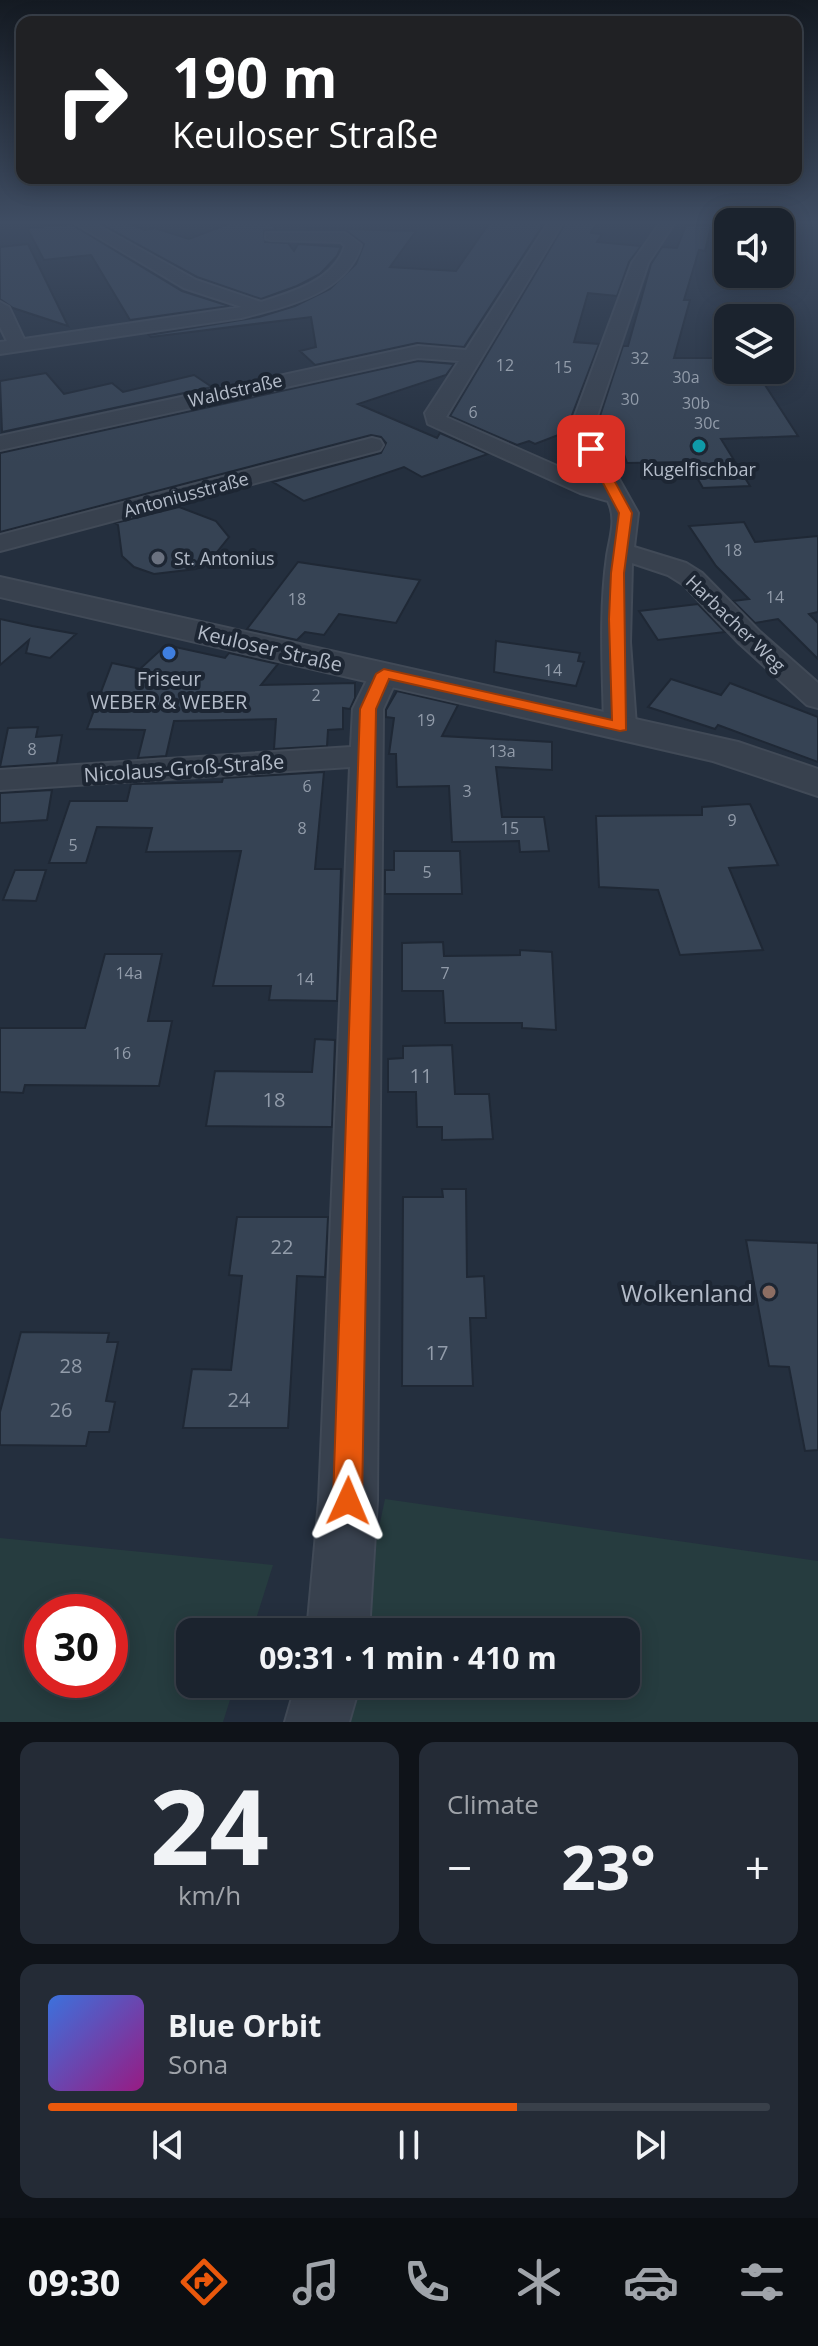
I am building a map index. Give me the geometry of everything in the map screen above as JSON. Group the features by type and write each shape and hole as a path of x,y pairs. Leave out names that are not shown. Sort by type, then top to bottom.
{"street":[{"path":"247,302 261,307"},
{"path":"0,307 9,347 261,307 274,302"},
{"path":"505,302 435,413 435,420 588,488 615,496"},
{"path":"620,726 616,642 618,573 626,513 591,449 586,416 626,302"},
{"name":"Waldstraße","path":"0,443 418,352 471,356"},
{"name":"Antoniusstraße","path":"0,543 372,445"},
{"name":"Harbacher Weg","path":"621,551 677,569 693,579 749,637 818,699"},
{"name":"Keuloser Straße","path":"0,587 620,726 724,751 818,783"},
{"path":"339,1618 348,1501 368,709 384,674"},
{"name":"Nicolaus-Groß-Straße","path":"0,780 369,756"},
{"path":"317,1722 324,1698"}],"green space":[{"path":"385,1499 818,1561 818,1722 339,1722 344,1698 640,1698 640,1618 360,1618"},
{"path":"0,1538 273,1565 256,1618 176,1618 176,1698 231,1698 223,1722 0,1722"}],"building":[{"path":"5,302 56,302 68,326 13,308"},
{"path":"119,302 218,302 229,306 130,320"},
{"path":"302,302 493,302 464,347 417,343 315,365 300,351 316,347 311,317 149,335 259,317"},
{"path":"518,302 585,302 574,342 599,344 572,415 574,429 535,444 529,441 517,445 450,416"},
{"path":"640,302 689,302 674,358 714,358 714,384 765,385 798,436 721,439 750,486 703,488 688,462 627,463 614,425 602,426 600,416 623,346 628,346"},
{"path":"418,361 454,364 446,375 358,404 437,438 440,433 488,454 422,477 404,467 304,501 273,482 381,453 386,443 381,437 371,435 0,532 0,453"},
{"path":"46,373 64,394 112,383 123,392 194,375 212,387 2,432 0,381"},
{"path":"179,507 216,521 229,537 209,562 196,569 154,574 134,567 122,556 118,525 115,523"},
{"path":"744,522 755,542 818,536 818,612 809,614 818,623 818,659 778,619 755,623 733,601 749,599 716,566 689,526"},
{"path":"298,562 420,580 396,623 339,614 324,635 305,632 297,640 247,629"},
{"path":"698,604 725,632 658,640 639,611"},
{"path":"0,619 76,634 50,658 26,653 29,640 0,665"},
{"path":"496,641 580,653 578,661 584,662 576,686 494,672"},
{"path":"166,645 225,658 229,653 278,664 261,685 355,683 355,698 350,709 343,708 343,729 328,730 327,746 274,749 276,719 174,721 166,756 138,758 145,730 87,729 112,663 140,669"},
{"path":"671,679 721,695 730,683 818,717 818,762 718,725 715,729 648,707"},
{"path":"397,691 458,705 442,736 552,742 552,770 496,767 502,817 544,817 549,851 520,852 519,841 452,842 449,786 397,787 396,754 389,754 394,718 386,717 386,710"},
{"path":"38,727 36,737 62,735 57,763 0,767 8,728"},
{"path":"324,772 315,869 341,869 337,1001 269,1000 271,986 213,986 241,851 146,852 152,828 97,827 86,863 49,863 70,801 127,801 131,784 222,782 223,778"},
{"path":"52,790 47,820 0,823 0,793"},
{"path":"750,804 778,865 729,868 763,950 680,955 658,890 599,887 596,816 702,815 702,807"},
{"path":"394,851 460,851 462,894 385,894 385,870 394,870"},
{"path":"15,870 46,870 36,901 3,900"},
{"path":"443,942 444,956 520,955 520,950 552,952 556,1030 522,1028 522,1023 445,1023 443,991 402,991 402,943"},
{"path":"105,954 162,954 148,1021 172,1021 159,1086 25,1085 23,1093 0,1092 0,1028 85,1028"},
{"path":"315,1039 335,1040 332,1127 206,1126 215,1071 312,1072"},
{"path":"452,1045 455,1094 489,1094 493,1139 442,1140 442,1127 417,1127 416,1092 388,1092 388,1059 403,1058 403,1046"},
{"path":"442,1189 466,1189 467,1277 484,1276 486,1318 470,1318 473,1386 402,1386 403,1197 443,1197"},
{"path":"237,1217 328,1217 325,1277 297,1276 288,1428 183,1428 192,1369 231,1370 242,1276 229,1275"},
{"path":"746,1240 818,1243 818,1450 805,1451 789,1367 769,1366"},
{"path":"21,1332 109,1333 107,1342 118,1342 106,1401 115,1402 109,1432 89,1432 86,1446 0,1445 0,1412"}],"place":[{"name":"Kugelfischbar","path":"699,446"},
{"name":"St. Antonius","path":"158,558"},
{"name":"Friseur WEBER & WEBER","path":"169,653"},
{"name":"Wolkenland","path":"769,1292"}],"route":[{"path":"348,1501 368,709 384,674 620,726 616,619 626,513 591,449"}]}
